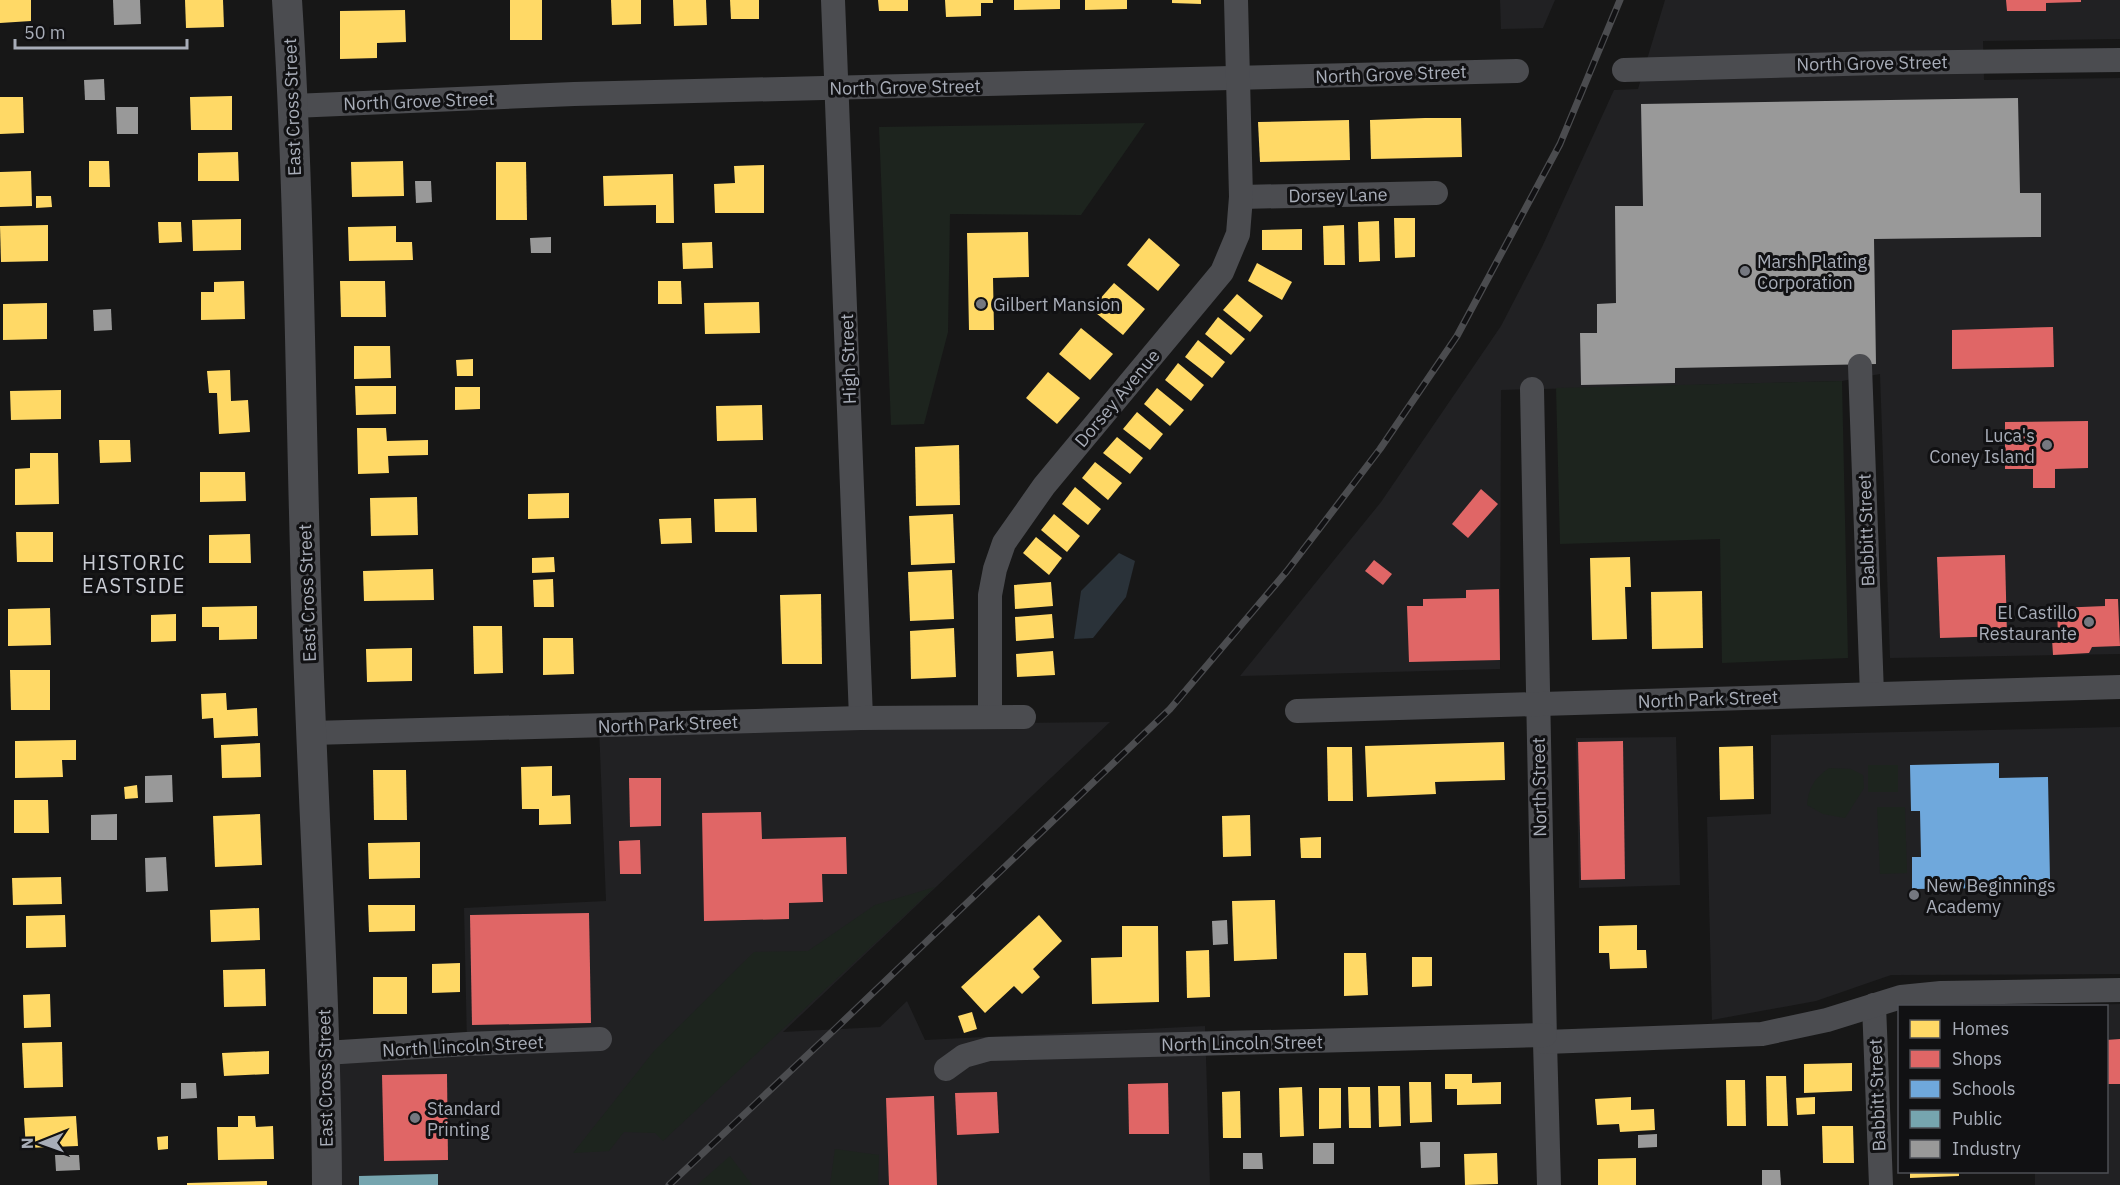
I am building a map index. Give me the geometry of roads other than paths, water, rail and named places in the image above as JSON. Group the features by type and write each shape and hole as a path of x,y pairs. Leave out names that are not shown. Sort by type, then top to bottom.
{"street":[{"name":"East Cross Street","path":"287,0 293,106 307,628 325,1053 327,1185"},
{"name":"High Street","path":"834,0 861,718"},
{"name":"Dorsey Avenue","path":"990,717 990,595 995,569 1004,543 1020,517 1044,486 1222,272 1239,234 1241,197 1236,0"},
{"name":"North Grove Street","path":"1624,70 1881,63 2120,60"},
{"name":"North Grove Street","path":"293,106 574,94 1517,71"},
{"name":"Dorsey Lane","path":"1241,197 1436,193"},
{"name":"Babbitt Street","path":"1860,366 1872,694"},
{"name":"North Street","path":"1532,389 1549,1185"},
{"name":"North Park Street","path":"1297,711 2120,687"},
{"name":"North Park Street","path":"312,733 861,718 1024,717"},
{"name":"North Lincoln Street","path":"945,1069 964,1056 989,1049 1762,1034 1827,1020 1901,997 1941,993 2120,990"},
{"name":"Babbitt Street","path":"1874,1005 1881,1185"},
{"name":"North Lincoln Street","path":"325,1053 600,1039"}],"railway":[{"path":"669,1185 1170,709 1287,571 1380,449 1457,336 1560,144 1620,0"}],"place":[{"name":"Marsh Plating Corporation","path":"1745,271"},
{"name":"Gilbert Mansion","path":"981,304"},
{"name":"Luca's Coney Island","path":"2047,445"},
{"name":"El Castillo Restaurante","path":"2089,622"},
{"name":"New Beginnings Academy","path":"1914,895"},
{"name":"Standard Printing","path":"415,1118"}],"district":[{"name":"HISTORIC EASTSIDE","path":"134,574"}]}
